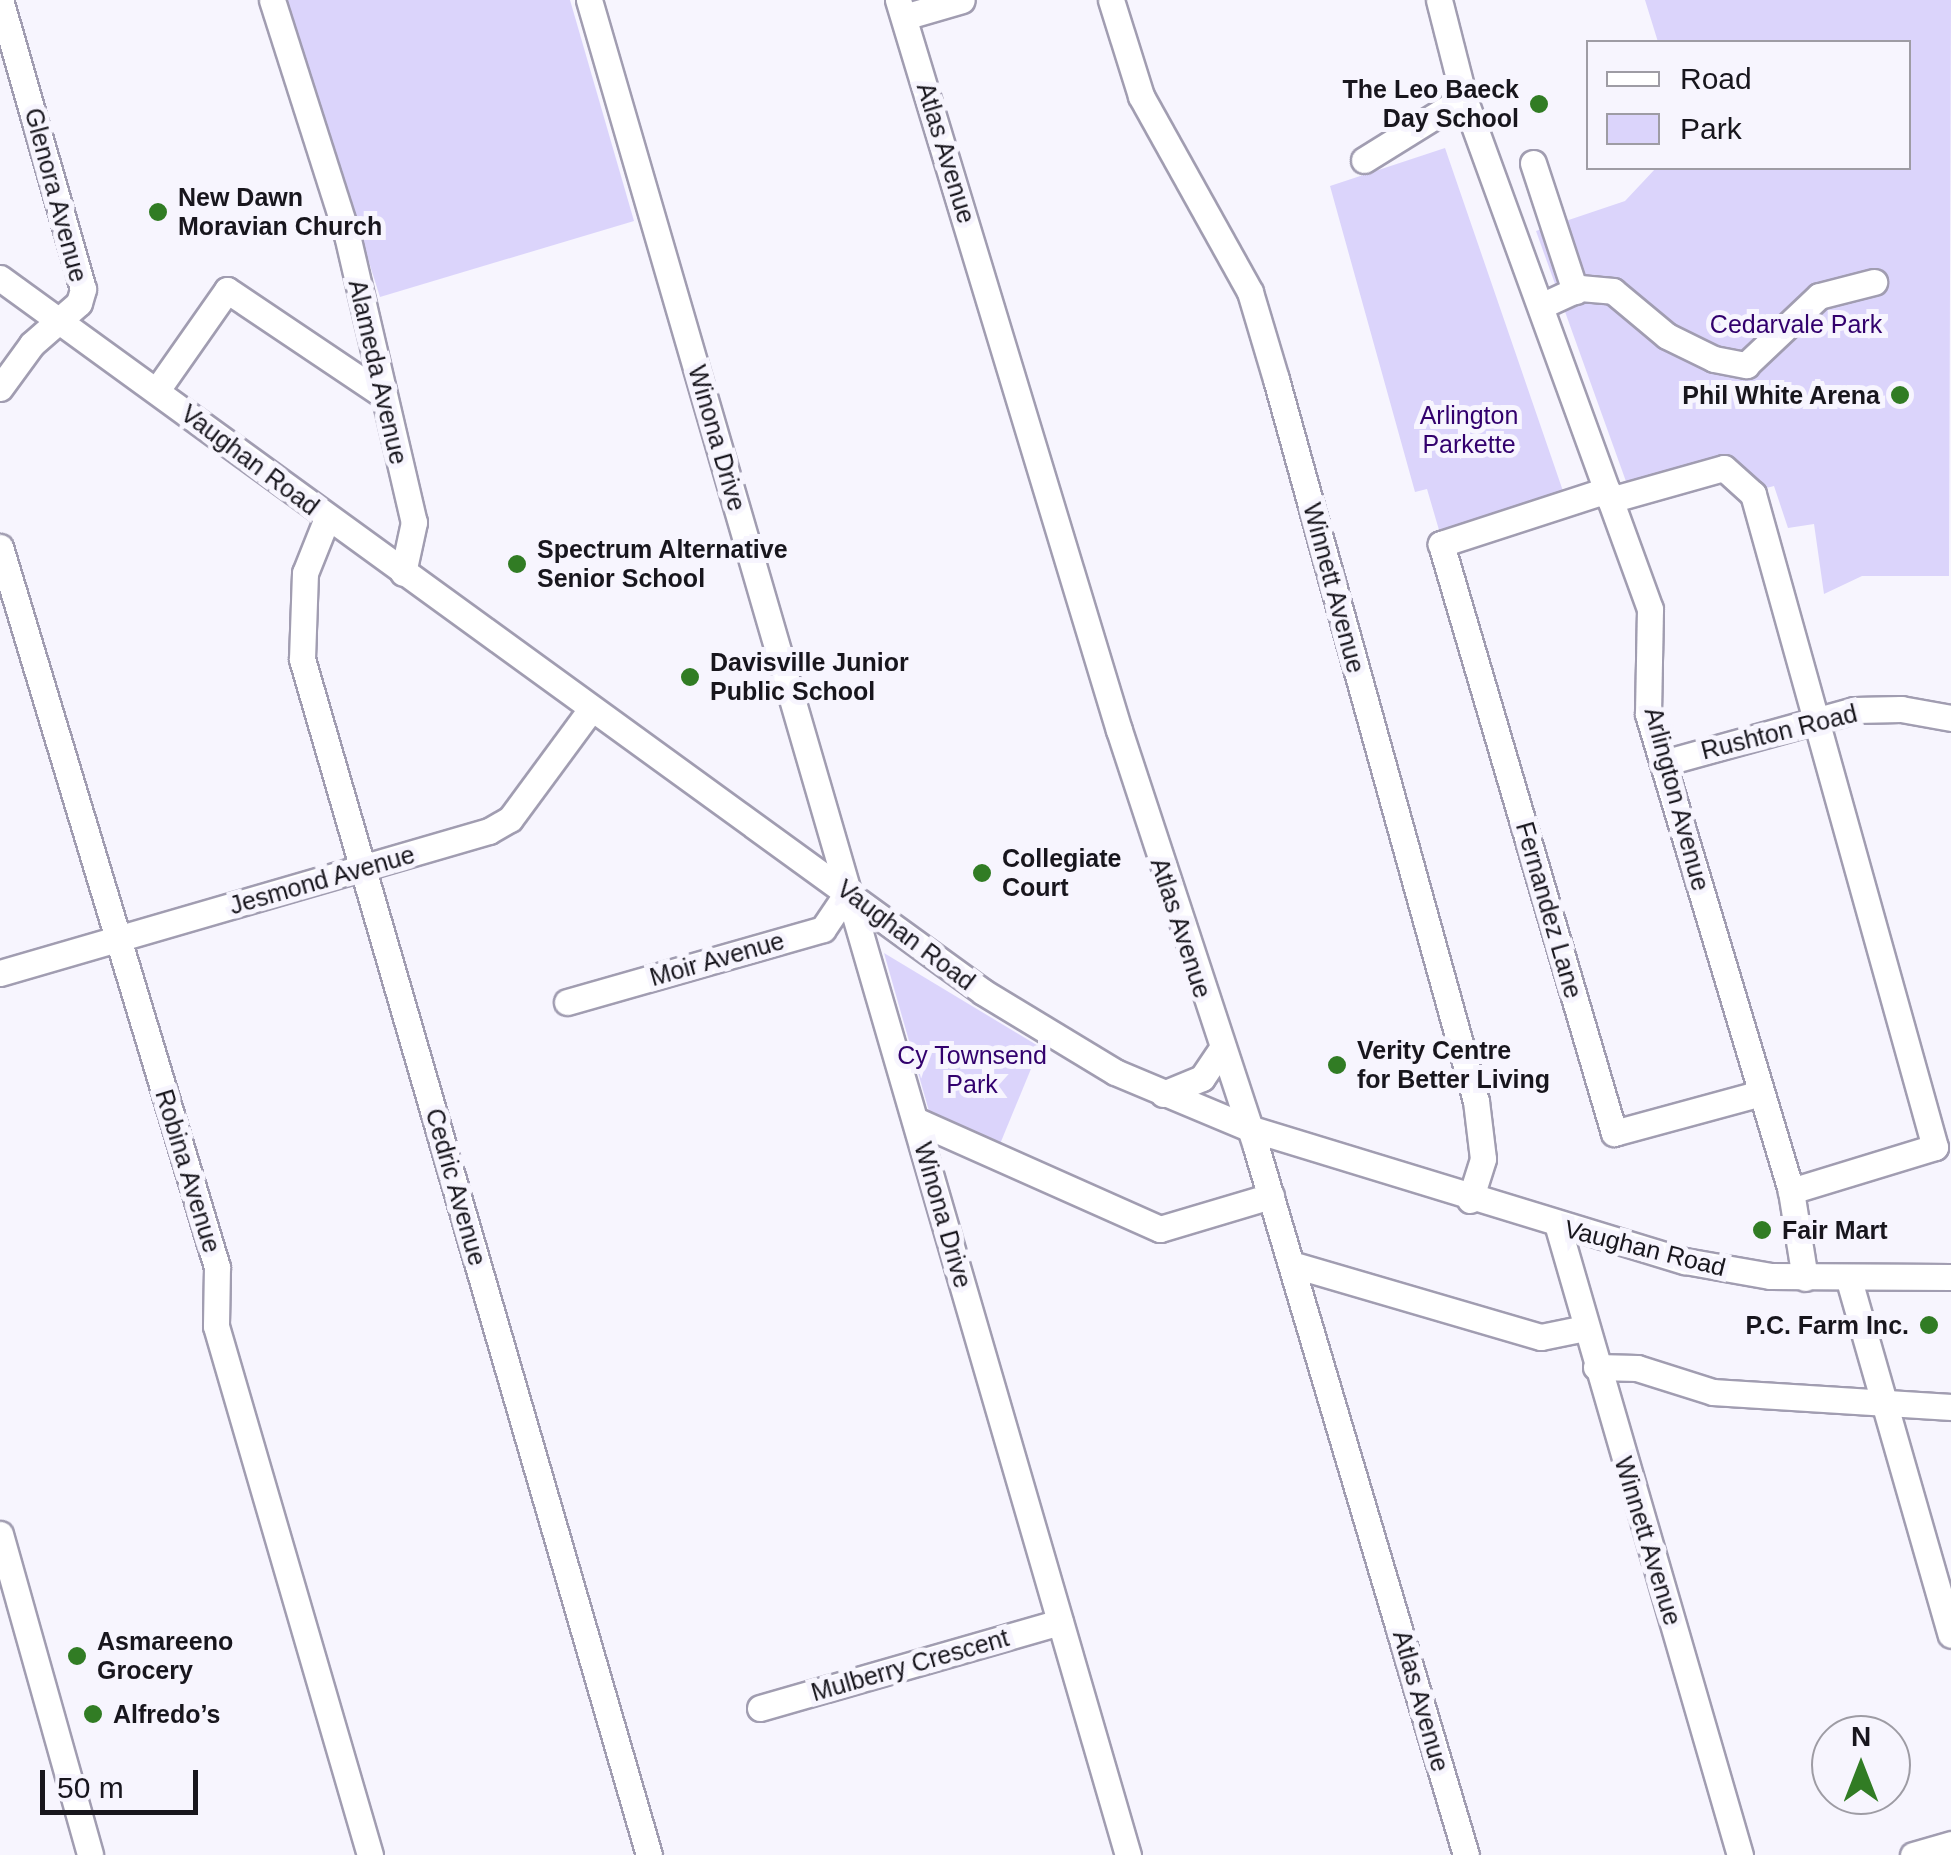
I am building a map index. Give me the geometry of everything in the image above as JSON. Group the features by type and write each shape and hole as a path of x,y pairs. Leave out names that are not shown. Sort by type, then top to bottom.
{"street":[{"name":"Glenora Avenue","path":"0,0 6,38 81,268 79,304 56,322"},
{"name":"Alameda Avenue","path":"272,0 347,235 414,522 403,574"},
{"name":"Winona Drive","path":"589,0 1128,1855"},
{"path":"901,8 962,0"},
{"name":"Winnett Avenue","path":"1111,0 1141,96 1250,292 1476,1101 1483,1160 1470,1200"},
{"name":"Arlington Avenue","path":"1438,0 1464,98 1650,608 1648,714 1667,762 1758,1094 1790,1191 1806,1278"},
{"name":"Atlas Avenue","path":"901,8 1220,1051 1271,1196 1466,1855"},
{"path":"1364,160 1464,98"},
{"path":"1533,163 1575,291"},
{"name":"Vaughan Road","path":"0,278 403,574 1036,1028 1163,1094 1250,1128 1470,1200 1558,1227 1728,1270 1848,1280 1951,1277"},
{"path":"1540,306 1575,291 1613,291 1668,336 1714,359 1746,365 1819,296 1874,282"},
{"path":"157,390 227,290 383,395"},
{"path":"0,388 56,322"},
{"path":"1609,495 1724,468 1753,494 1936,1148 1790,1191"},
{"name":"Fernandez Lane","path":"1609,495 1442,544 1614,1133 1758,1094"},
{"name":"Cedric Avenue","path":"327,518 305,573 302,659 650,1855"},
{"name":"Robina Avenue","path":"0,548 218,1267 216,1326 370,1855"},
{"name":"Rushton Road","path":"1667,762 1817,719 1902,708 1951,718"},
{"name":"Jesmond Avenue","path":"0,973 500,826 591,709"},
{"name":"Moir Avenue","path":"567,1002 824,928 848,892"},
{"path":"1163,1094 1202,1078 1220,1051"},
{"path":"915,1120 1160,1229 1271,1196"},
{"name":"Winnett Avenue","path":"1558,1227 1740,1855"},
{"path":"1291,1264 1541,1338 1585,1328"},
{"path":"1848,1280 1951,1635"},
{"path":"1596,1368 1637,1368 1713,1392 1883,1406 1951,1407"},
{"path":"0,1534 90,1855"},
{"name":"Mulberry Crescent","path":"760,1708 1060,1622"},
{"path":"1913,1855 1951,1844"}],"green space":[{"path":"286,0 570,0 634,221 380,297"},
{"name":"Cedarvale Park","path":"1645,0 1951,0 1949,576 1862,576 1824,594 1814,524 1788,528 1774,486 1759,490 1722,460 1628,487 1536,231 1625,201 1654,170 1911,170 1911,40 1657,40"},
{"name":"Arlington Parkette","path":"1445,148 1564,494 1439,530 1427,489 1415,492 1330,186"},
{"name":"Cy Townsend Park","path":"884,953 1040,1047 1000,1144 929,1111"}],"place":[{"name":"The Leo Baeck Day School","path":"1539,104"},
{"name":"New Dawn Moravian Church","path":"158,212"},
{"name":"Phil White Arena","path":"1900,395"},
{"name":"Spectrum Alternative Senior School","path":"517,564"},
{"name":"Davisville Junior Public School","path":"690,677"},
{"name":"Collegiate Court","path":"982,873"},
{"name":"Verity Centre for Better Living","path":"1337,1065"},
{"name":"Fair Mart","path":"1762,1230"},
{"name":"P.C. Farm Inc.","path":"1929,1325"},
{"name":"Asmareeno Grocery","path":"77,1656"},
{"name":"Alfredo’s","path":"93,1714"}]}
